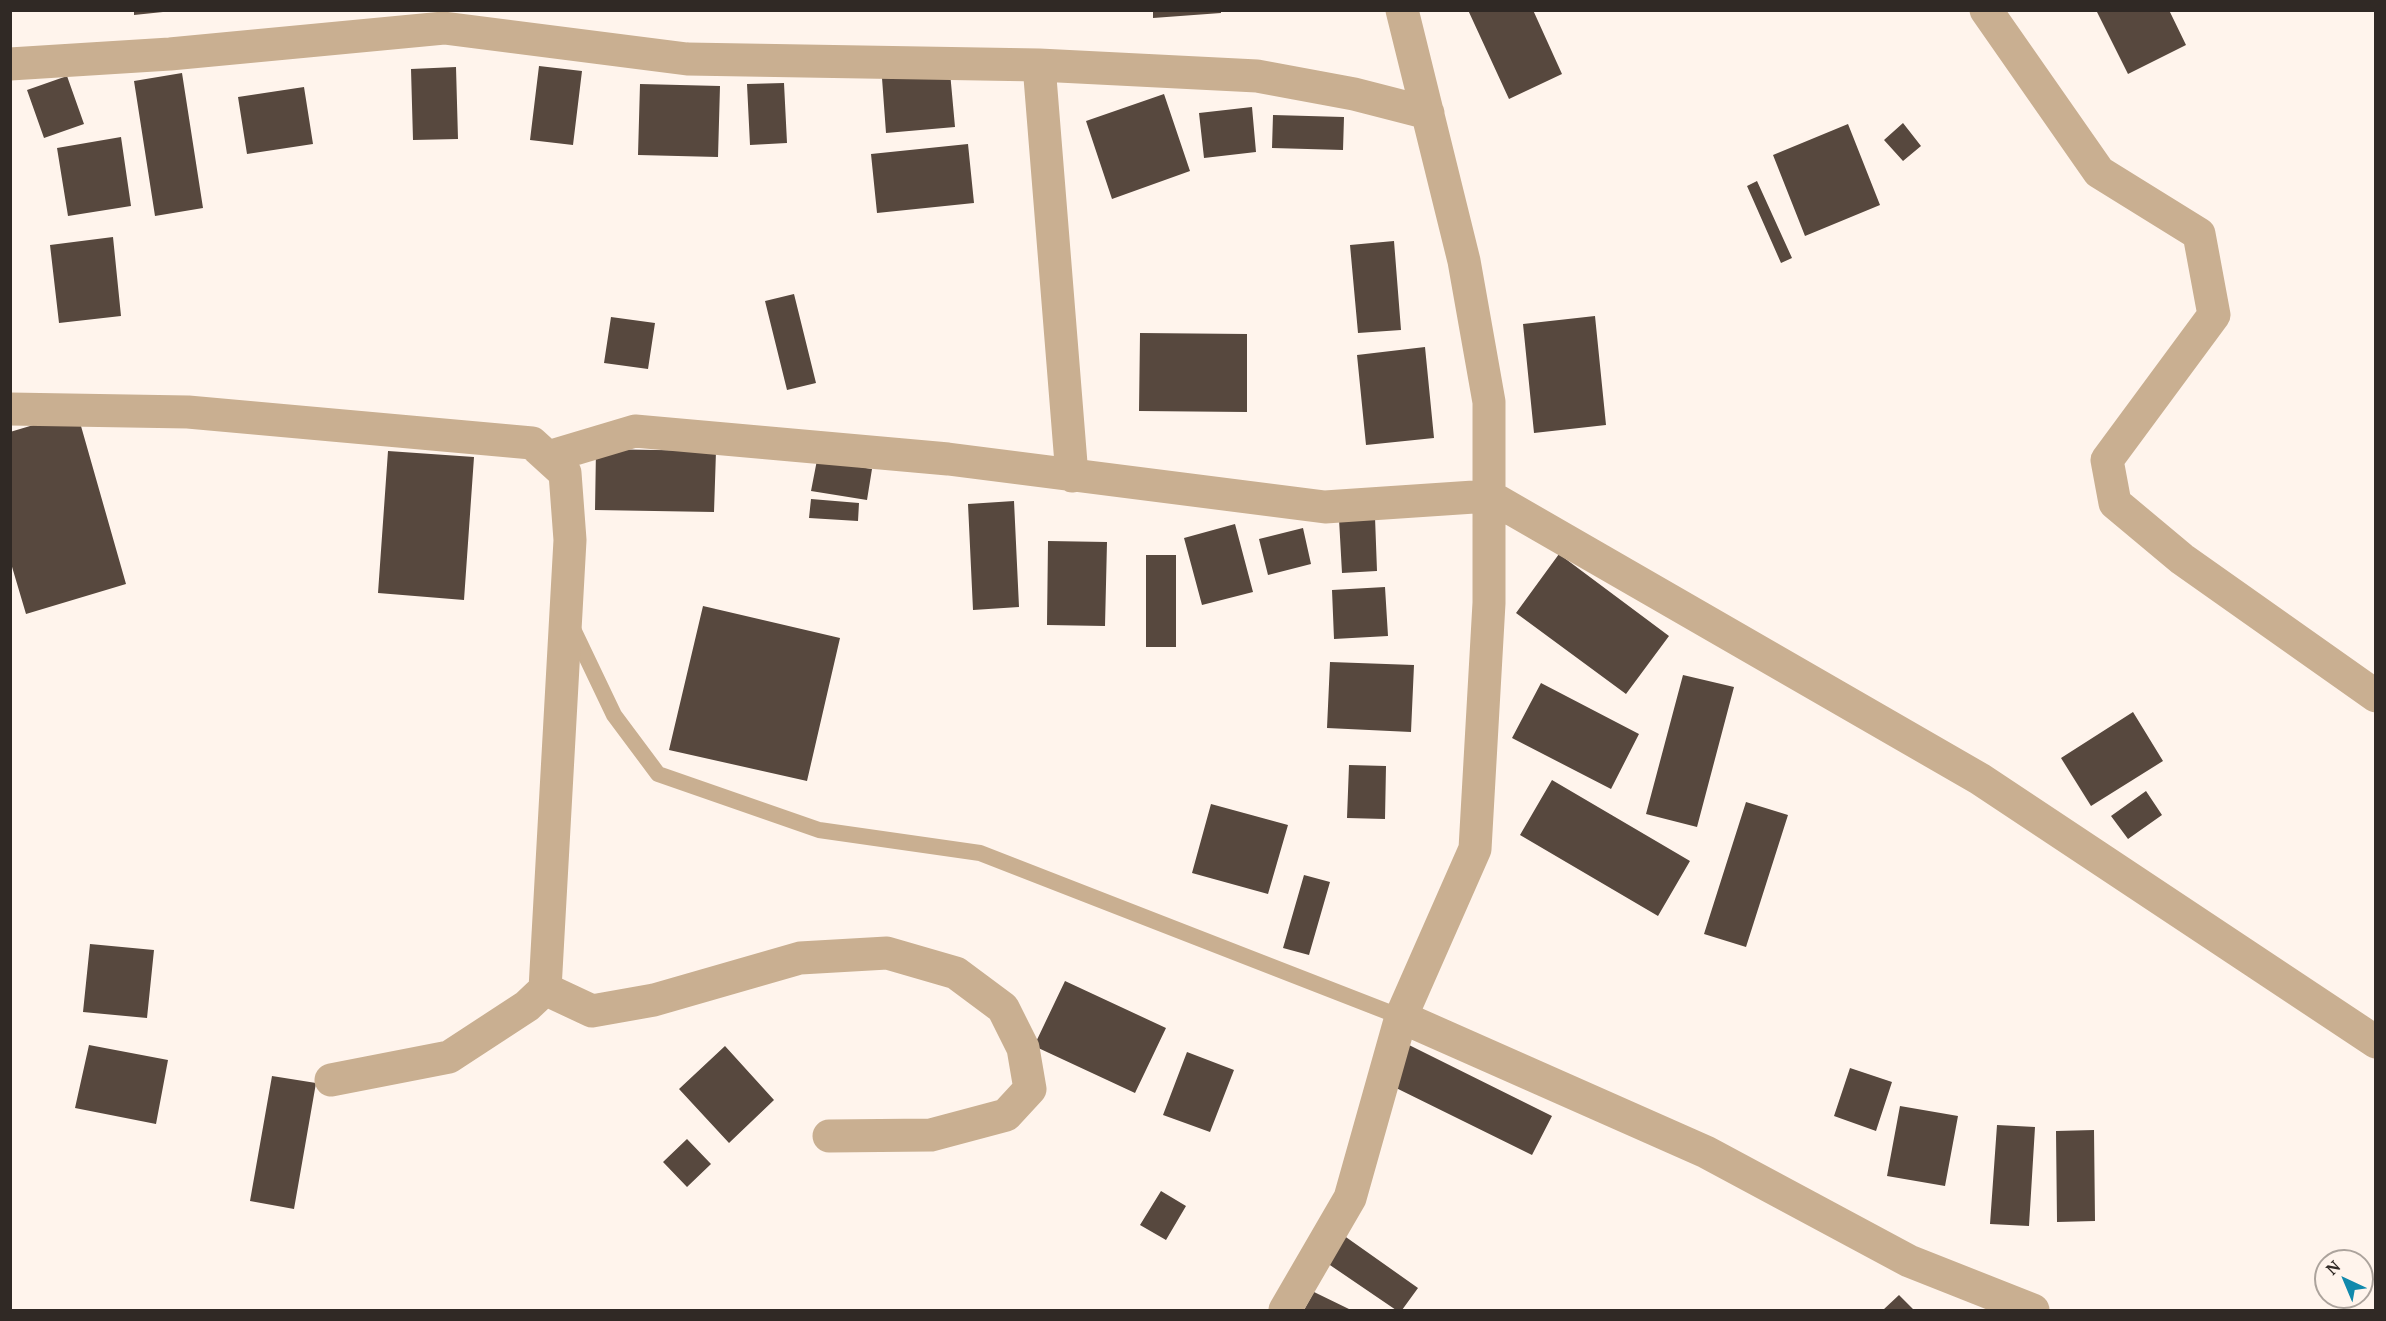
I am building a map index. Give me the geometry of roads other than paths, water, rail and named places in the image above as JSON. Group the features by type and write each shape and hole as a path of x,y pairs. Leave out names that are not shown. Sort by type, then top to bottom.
{"street":[{"path":"1285,1311 1350,1198 1401,1017 1475,849 1489,603 1489,402 1464,261 1402,10"},
{"path":"1986,10 2099,172 2199,234 2214,315 2107,460 2115,503 2182,559 2376,696"},
{"path":"10,64 170,54 444,28 687,59 1039,65 1257,76 1354,94 1428,113"},
{"path":"1039,65 1072,476"},
{"path":"10,409 188,412 532,443 565,473 570,540 545,989 526,1006 449,1057 331,1080"},
{"path":"548,457 635,430 948,459 1325,507 1489,496 1980,779 2376,1042"},
{"path":"545,989 592,1011 654,1000 800,958 887,953 956,973 1003,1008 1023,1048 1030,1089 1006,1115 931,1134 829,1136"},
{"path":"1401,1017 1706,1152 1909,1261 2033,1311"}],"lane":[{"path":"566,615 614,715 658,774 819,830 980,853 1401,1017"}]}
